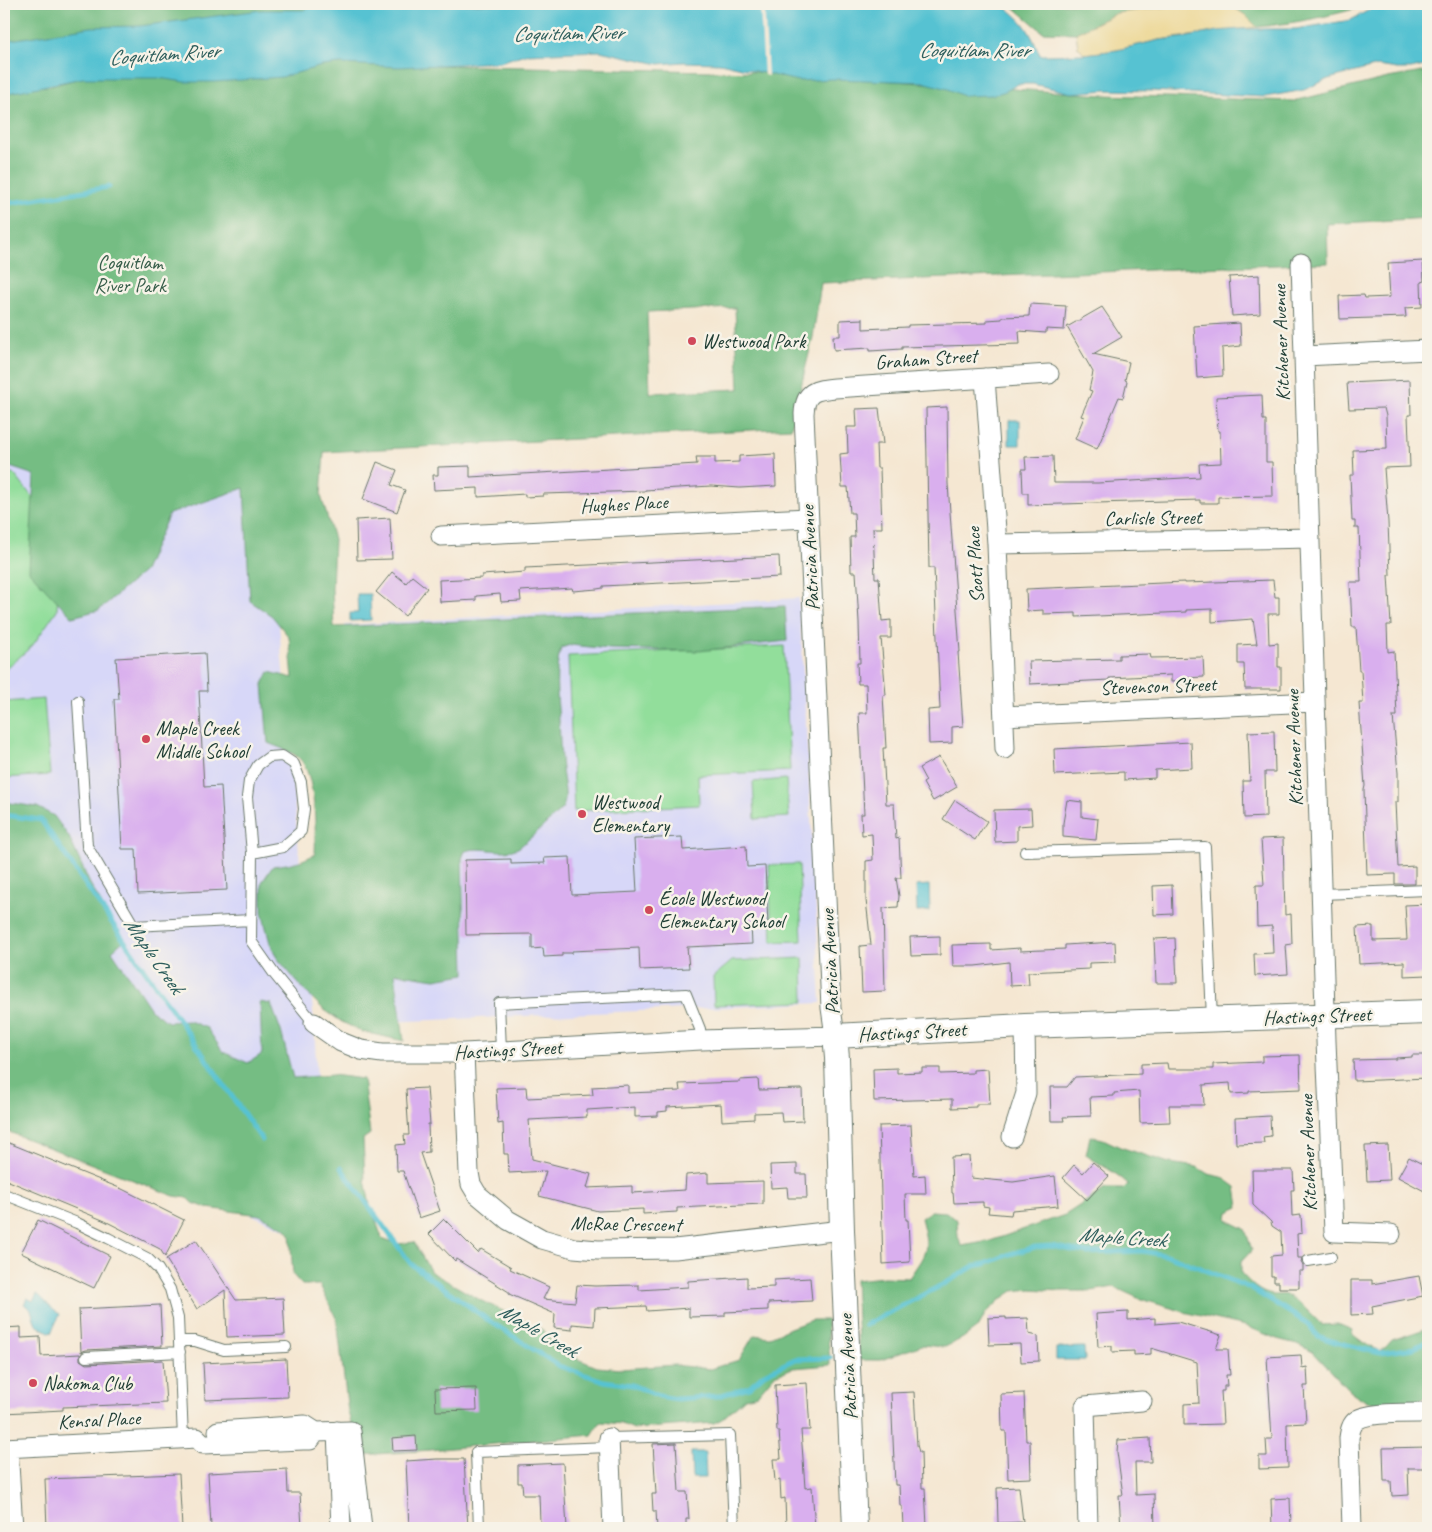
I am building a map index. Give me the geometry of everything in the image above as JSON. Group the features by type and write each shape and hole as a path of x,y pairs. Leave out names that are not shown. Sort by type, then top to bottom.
{"street":[{"name":"Kitchener Avenue","path":"1301,263 1325,1016 1334,1232 1391,1234"},
{"path":"1304,356 1428,350"},
{"name":"Graham Street","path":"808,397 817,390 835,388 1049,374"},
{"name":"Scott Place","path":"985,378 997,544 1005,749"},
{"name":"Patricia Avenue","path":"808,397 804,414 808,518 830,988 837,1058 842,1230 855,1528"},
{"name":"Hughes Place","path":"441,536 808,518"},
{"name":"Carlisle Street","path":"997,544 1310,538"},
{"name":"Stevenson Street","path":"1004,716 1315,702"},
{"name":"Hastings Street","path":"314,1023 341,1042 361,1050 382,1053 464,1053 702,1040 835,1036 1025,1026 1428,1012"},
{"path":"1012,1137 1026,1093 1025,1026"},
{"name":"McRae Crescent","path":"464,1053 471,1184 477,1194 508,1220 542,1239 574,1248 598,1250 675,1249 842,1230"},
{"path":"1088,1528 1085,1406 1142,1401"},
{"path":"1352,1528 1349,1438 1352,1426 1356,1420 1367,1415 1428,1413"},
{"path":"341,1528 344,1431"},
{"path":"344,1431 362,1528"},
{"name":"Kensal Place","path":"6,1448 190,1438 203,1444 310,1440 316,1432 344,1431"},
{"path":"609,1442 614,1528"},
{"path":"6,1448 13,1528"}],"lane":[{"path":"78,701 87,846 134,926 251,920"},
{"path":"252,853 283,847 300,830 304,809 301,782 294,764 282,756 269,757 258,765 249,781 247,797 252,853 252,941 275,975 314,1023"},
{"path":"1024,852 1204,847 1212,1020"},
{"path":"1321,894 1428,890"},
{"path":"501,1050 499,1003 528,1001 686,994 700,1029 702,1040"},
{"path":"4,1194 77,1223 125,1246 150,1261 166,1282 174,1298 178,1318 190,1438"},
{"path":"1308,1262 1331,1257"},
{"path":"179,1341 195,1341 224,1350 286,1347"},
{"path":"86,1357 180,1352"},
{"path":"479,1528 476,1452 730,1435 734,1528"}],"shaded area":[{"name":"Maple Creek Middle School","path":"263,398 264,455 314,1023 326,1248 4,1104 4,410"},
{"name":"Westwood Elementary","path":"799,598 821,1003 363,1023 345,625"}],"green space":[{"path":"4,4 389,4 4,49"},
{"path":"1010,4 1188,4 1117,13 1076,33 1043,32"},
{"path":"1229,4 1371,4 1314,18 1257,27 1245,15"},
{"name":"Coquitlam River Park","path":"246,61 758,72 1103,95 1294,101 1388,78 1428,71 1428,218 1327,224 1328,263 821,283 813,337 791,428 324,452 321,496 334,539 332,589 334,627 785,606 787,641 699,651 610,649 570,645 561,648 557,666 557,684 565,794 563,807 518,848 505,851 472,849 465,851 462,858 465,974 435,979 395,973 404,1041 363,1032 342,1022 323,1009 277,958 270,943 262,912 262,882 273,866 300,861 315,854 315,818 312,790 305,766 299,758 288,751 268,743 263,684 269,672 293,678 289,637 272,616 250,601 244,488 169,514 144,571 99,610 72,617 29,571 34,475 4,465 4,88 51,86 90,75","holes":["735,308 739,389 650,393 647,312"]},
{"path":"4,470 14,474 60,532 57,610 33,645 4,671"},
{"path":"784,646 790,771 698,775 699,805 574,811 568,656"},
{"path":"44,699 50,775 4,778 4,702"},
{"path":"786,779 789,817 755,819 753,782"},
{"path":"4,802 37,807 54,816 69,837 90,884 123,941 112,951 152,1011 168,1022 189,1021 207,1028 223,1052 248,1063 262,1054 260,1002 271,1004 281,1031 293,1078 332,1075 363,1079 370,1134 363,1139 365,1180 370,1205 382,1238 398,1244 414,1242 431,1272 482,1301 543,1330 556,1345 580,1360 597,1367 621,1369 674,1365 710,1369 739,1360 754,1335 770,1337 812,1320 827,1320 830,1365 793,1368 774,1375 757,1395 745,1398 722,1419 714,1423 634,1429 622,1424 602,1422 592,1435 363,1455 348,1412 337,1320 320,1285 302,1285 293,1275 290,1234 285,1228 260,1215 207,1208 193,1203 188,1198 174,1196 4,1130"},
{"path":"799,864 802,941 772,942 769,865"},
{"path":"803,958 804,1002 714,1005 713,977 732,961"},
{"path":"1090,1136 1169,1163 1197,1167 1208,1174 1222,1177 1236,1187 1239,1207 1228,1212 1227,1220 1245,1229 1252,1250 1241,1262 1241,1273 1260,1290 1269,1294 1290,1297 1305,1308 1322,1325 1338,1324 1352,1330 1352,1334 1379,1351 1392,1340 1428,1328 1428,1396 1407,1404 1367,1402 1350,1391 1313,1352 1297,1344 1277,1339 1246,1326 1184,1312 1138,1298 1114,1287 1091,1291 1031,1289 1013,1291 985,1314 979,1326 963,1338 945,1347 922,1345 881,1360 859,1360 855,1280 884,1277 909,1278 920,1262 925,1250 926,1244 921,1218 931,1211 946,1212 957,1220 958,1237 962,1246 990,1241 1065,1215 1105,1189 1123,1189 1128,1184 1086,1155"}],"sand":[{"path":"1188,4 1229,4 1245,15 1257,27 1159,40 1118,50 1085,54 1078,47 1076,33 1117,13"}],"water":[{"name":"Coquitlam River","path":"318,4 1000,4 1015,15 1025,26 1040,55 1046,55 1085,54 1117,50 1159,40 1217,31 1296,29 1351,20 1380,4 1428,4 1428,65 1411,69 1378,66 1328,79 1304,90 1265,97 1106,90 1071,93 1033,84 1018,84 1006,91 993,95 963,96 948,89 923,82 832,79 798,81 720,63 683,62 659,64 600,51 525,54 500,62 399,67 341,64 322,66 282,77 215,82 185,82 158,78 83,78 4,94 4,41 91,27 140,26 261,10 304,10"},
{"path":"1009,420 1020,420 1020,445 1009,445"},
{"path":"357,594 370,594 371,620 350,621 350,613 358,613"},
{"path":"929,885 930,911 917,912 916,886"},
{"path":"37,1294 53,1310 60,1314 51,1333 36,1325 31,1310 24,1304 27,1298 33,1301"},
{"path":"1084,1347 1085,1360 1056,1360 1056,1348"},
{"path":"691,1452 705,1452 706,1478 692,1478"}],"pier":[{"path":"760,4 764,4 768,76 764,75"}],"building":[{"path":"1423,261 1424,281 1421,282 1422,307 1405,308 1406,317 1340,319 1339,296 1390,297 1388,263"},
{"path":"1259,275 1260,314 1232,316 1229,277"},
{"path":"1030,304 1066,306 1064,330 1046,329 1046,333 1019,331 1020,344 902,347 902,349 870,351 870,348 834,350 833,336 840,336 840,320 863,319 863,329 908,327 908,325 987,323 987,320 1002,319 1002,317 1029,316"},
{"path":"1102,307 1122,337 1093,354 1129,362 1123,398 1119,397 1097,449 1075,439 1084,417 1081,416 1092,391 1089,390 1093,372 1067,327"},
{"path":"1240,323 1241,346 1222,348 1223,376 1197,378 1194,326"},
{"path":"1410,380 1411,415 1408,415 1410,467 1384,468 1390,575 1388,575 1391,625 1387,625 1388,652 1394,651 1397,716 1393,716 1398,773 1398,802 1395,802 1398,867 1415,866 1415,884 1395,884 1395,874 1367,875 1365,786 1359,703 1363,703 1356,627 1352,627 1350,582 1361,582 1359,528 1355,528 1355,521 1352,521 1350,475 1354,475 1353,450 1387,449 1386,416 1384,408 1349,409 1347,383"},
{"path":"1262,395 1263,420 1266,420 1266,462 1272,462 1273,496 1218,497 1218,503 1200,503 1200,500 1028,505 1028,493 1023,493 1022,469 1026,469 1025,457 1053,456 1054,483 1098,483 1200,477 1199,464 1221,463 1216,397"},
{"path":"947,407 948,484 960,652 958,652 963,726 952,727 952,743 929,744 928,710 940,709 934,568 929,568 926,408"},
{"path":"879,408 883,444 876,444 877,468 880,468 882,528 873,528 875,578 879,578 882,621 891,620 891,638 881,638 886,695 883,695 886,748 883,748 886,804 894,804 896,839 899,838 901,878 896,878 899,896 898,907 883,908 885,991 862,992 860,946 871,945 866,900 866,861 873,860 872,834 862,835 861,814 864,814 859,713 867,713 866,684 858,684 857,663 860,663 859,622 856,572 851,572 850,537 855,537 854,513 850,513 848,487 842,487 840,454 848,453 847,427 857,427 856,409"},
{"path":"775,454 776,486 740,488 711,486 645,491 543,494 543,496 525,497 525,494 478,497 478,488 434,490 433,475 438,475 438,467 470,466 470,477 697,464 696,457 715,457 715,463 739,462 739,456"},
{"path":"377,462 397,470 391,485 405,490 397,512 363,499"},
{"path":"390,518 392,559 357,560 356,520"},
{"path":"779,556 780,577 603,586 603,588 597,589 573,591 572,588 520,591 521,601 501,602 500,594 476,596 476,600 440,602 439,580 482,578 482,575 525,572 525,568"},
{"path":"392,572 406,583 412,576 427,588 405,616 376,592"},
{"path":"1273,580 1275,597 1279,597 1279,614 1268,614 1269,644 1278,643 1278,667 1281,667 1281,689 1245,689 1244,664 1238,664 1238,645 1257,644 1253,619 1212,622 1212,609 1076,617 1076,613 1043,614 1043,610 1027,611 1026,589"},
{"name":"Maple Creek Middle School","path":"205,653 207,691 199,691 204,787 221,786 227,890 138,894 136,849 122,849 114,699 119,699 116,658"},
{"path":"1150,654 1151,658 1203,657 1204,677 1185,678 1185,681 1171,682 1171,675 1030,684 1029,661 1119,659 1119,655"},
{"path":"1274,731 1275,772 1265,772 1266,817 1244,818 1243,781 1250,781 1248,732"},
{"path":"1191,742 1192,768 1155,770 1155,778 1124,780 1124,772 1055,775 1054,749"},
{"path":"939,757 957,787 933,801 923,783 926,781 919,768"},
{"path":"955,800 987,821 975,840 943,819"},
{"path":"1067,800 1082,802 1082,817 1098,819 1096,840 1063,837 1063,823"},
{"path":"1031,809 1032,825 1017,826 1017,841 995,842 994,810"},
{"name":"École Westwood Elementary School","path":"682,837 683,850 746,846 747,867 765,866 768,924 751,925 752,944 687,947 689,968 640,970 639,948 572,951 572,953 562,953 562,956 544,957 543,948 532,949 532,934 466,935 465,860 511,859 511,864 545,863 544,858 570,857 572,895 637,892 634,839"},
{"path":"1283,838 1285,915 1291,914 1292,944 1286,945 1288,974 1255,976 1254,954 1273,953 1272,926 1257,927 1256,885 1264,885 1261,839"},
{"path":"1172,885 1173,914 1154,915 1153,886"},
{"path":"1428,904 1428,975 1404,976 1404,962 1359,964 1357,927 1373,926 1373,941 1407,940 1405,905"},
{"path":"940,936 940,955 911,956 910,937"},
{"path":"1175,938 1177,983 1156,983 1154,939"},
{"path":"1115,942 1116,962 1089,963 1089,969 1028,972 1029,985 1010,986 1009,962 975,966 953,966 952,945 991,944 991,950 1020,948 1020,951 1065,949 1065,945"},
{"path":"1300,1055 1301,1089 1249,1091 1249,1093 1231,1094 1230,1083 1203,1085 1204,1105 1169,1105 1170,1122 1140,1123 1139,1091 1114,1093 1114,1096 1090,1097 1091,1116 1063,1117 1064,1121 1051,1121 1050,1087 1067,1087 1075,1077 1141,1074 1141,1064 1167,1063 1168,1069 1213,1069 1213,1064 1262,1062 1262,1056"},
{"path":"1412,1055 1428,1055 1428,1078 1354,1081 1353,1060 1396,1059 1412,1057"},
{"path":"897,1068 897,1073 922,1072 922,1068 940,1068 940,1074 973,1073 973,1070 988,1069 990,1104 976,1104 976,1107 952,1108 952,1099 874,1101 873,1069"},
{"path":"758,1079 759,1090 802,1089 803,1121 782,1122 781,1112 754,1113 754,1119 722,1121 721,1104 667,1107 667,1111 658,1112 658,1116 635,1117 635,1107 587,1110 587,1117 529,1120 532,1159 591,1174 587,1188 632,1186 632,1193 685,1190 686,1175 708,1173 708,1183 763,1181 763,1204 677,1208 677,1212 643,1214 643,1209 598,1211 539,1196 546,1171 509,1173 508,1154 504,1154 503,1123 498,1124 496,1088 526,1087 527,1098 593,1095 592,1087 628,1085 628,1093 680,1091 679,1084 740,1082 740,1080"},
{"path":"427,1088 430,1124 428,1124 429,1152 420,1153 440,1211 419,1218 403,1171 397,1171 396,1145 405,1144 404,1135 409,1135 406,1089"},
{"path":"1270,1116 1271,1136 1263,1137 1264,1143 1236,1144 1235,1118"},
{"path":"911,1125 914,1176 925,1175 926,1194 905,1194 910,1262 883,1264 879,1126"},
{"path":"4,1141 122,1189 184,1220 165,1257 160,1249 105,1221 4,1179"},
{"path":"1388,1145 1390,1180 1367,1181 1365,1146"},
{"path":"969,1156 971,1178 1013,1182 1055,1176 1058,1206 1012,1210 1011,1215 988,1213 989,1207 983,1206 983,1202 954,1203 951,1157"},
{"path":"1409,1157 1428,1167 1428,1193 1398,1177"},
{"path":"1093,1162 1109,1176 1087,1200 1063,1178 1074,1165 1083,1173"},
{"path":"797,1164 797,1174 806,1174 807,1198 788,1198 787,1187 771,1188 770,1165"},
{"path":"1252,1170 1293,1170 1294,1190 1291,1190 1292,1216 1301,1215 1302,1233 1297,1234 1298,1258 1302,1258 1303,1266 1303,1271 1299,1271 1299,1288 1279,1288 1279,1282 1274,1282 1274,1276 1271,1276 1271,1256 1282,1255 1281,1232 1272,1226 1271,1222 1253,1205"},
{"path":"444,1219 478,1253 481,1249 511,1267 510,1269 549,1287 543,1299 575,1302 577,1285 639,1285 639,1290 688,1287 688,1281 747,1277 747,1288 774,1287 774,1280 810,1278 812,1301 768,1303 768,1310 725,1312 725,1316 689,1317 689,1308 647,1311 646,1306 595,1308 594,1326 572,1324 572,1330 554,1328 555,1314 509,1294 509,1292 456,1259 455,1261 429,1234"},
{"path":"38,1220 110,1256 94,1288 21,1253"},
{"path":"196,1240 236,1300 283,1298 285,1335 227,1337 225,1290 197,1309 166,1259"},
{"path":"1419,1276 1423,1296 1372,1306 1373,1314 1351,1315 1351,1280 1372,1280 1372,1284"},
{"path":"160,1305 162,1346 86,1350 81,1352 79,1309"},
{"path":"1128,1312 1128,1320 1155,1318 1155,1324 1178,1322 1221,1335 1216,1349 1228,1349 1230,1375 1226,1375 1227,1386 1224,1386 1224,1391 1221,1391 1223,1424 1184,1425 1184,1404 1199,1403 1197,1362 1151,1348 1151,1354 1134,1355 1134,1351 1112,1352 1112,1346 1098,1347 1096,1314"},
{"path":"1006,1317 1006,1319 1028,1318 1029,1334 1038,1336 1039,1361 1021,1362 1020,1344 989,1345 988,1318"},
{"path":"21,1327 21,1338 40,1337 41,1356 80,1354 80,1360 86,1364 163,1360 166,1403 63,1407 63,1410 4,1413 4,1328"},
{"path":"1301,1355 1302,1368 1307,1367 1308,1386 1304,1386 1306,1423 1287,1424 1288,1468 1259,1469 1259,1456 1267,1456 1266,1439 1272,1439 1267,1357"},
{"path":"286,1359 288,1397 205,1400 203,1363"},
{"path":"807,1383 810,1430 801,1430 805,1488 812,1487 815,1528 786,1528 785,1498 781,1499 780,1480 775,1481 773,1459 781,1459 779,1431 777,1431 775,1385"},
{"path":"476,1388 477,1410 436,1411 435,1389"},
{"path":"914,1392 917,1445 919,1452 921,1452 922,1488 925,1488 927,1526 903,1527 899,1485 895,1485 891,1393"},
{"path":"1024,1393 1026,1441 1030,1441 1031,1478 1008,1479 1006,1431 1002,1431 1001,1394"},
{"path":"416,1436 417,1450 393,1451 392,1438"},
{"path":"1150,1438 1151,1462 1135,1462 1136,1495 1154,1494 1155,1528 1121,1528 1119,1495 1123,1495 1117,1452 1118,1440"},
{"path":"676,1443 679,1492 687,1492 689,1519 686,1519 686,1528 657,1528 652,1494 656,1494 653,1444"},
{"path":"1428,1447 1428,1468 1408,1468 1409,1495 1392,1496 1391,1481 1384,1481 1383,1448"},
{"path":"464,1459 468,1528 409,1528 406,1461"},
{"path":"563,1463 567,1528 543,1528 542,1522 540,1522 539,1495 523,1495 522,1483 518,1483 518,1465"},
{"path":"287,1469 288,1493 300,1493 302,1528 245,1528 245,1524 211,1526 208,1473"},
{"path":"179,1474 182,1528 47,1528 45,1479"},
{"path":"1019,1487 1023,1522 998,1523 997,1488"},
{"path":"1290,1498 1291,1527 1272,1528 1271,1499"}],"waterway":[{"path":"4,204 109,187"},
{"name":"Maple Creek","path":"4,815 41,820 262,1140"},
{"name":"Maple Creek","path":"341,1168 411,1264 488,1320 559,1366 604,1381 632,1385 659,1396 677,1399 718,1396 749,1387 764,1374 795,1359 831,1358"},
{"name":"Maple Creek","path":"865,1325 944,1284 974,1266 1035,1247 1051,1246 1088,1253 1142,1251 1170,1256 1250,1288 1307,1323 1318,1336 1332,1341 1380,1353 1414,1348 1428,1341"}],"place":[{"name":"Westwood Park","path":"692,341"},
{"name":"Maple Creek Middle School","path":"146,739"},
{"name":"Westwood Elementary","path":"582,814"},
{"name":"École Westwood Elementary School","path":"649,910"},
{"name":"Nakoma Club","path":"33,1383"}]}
